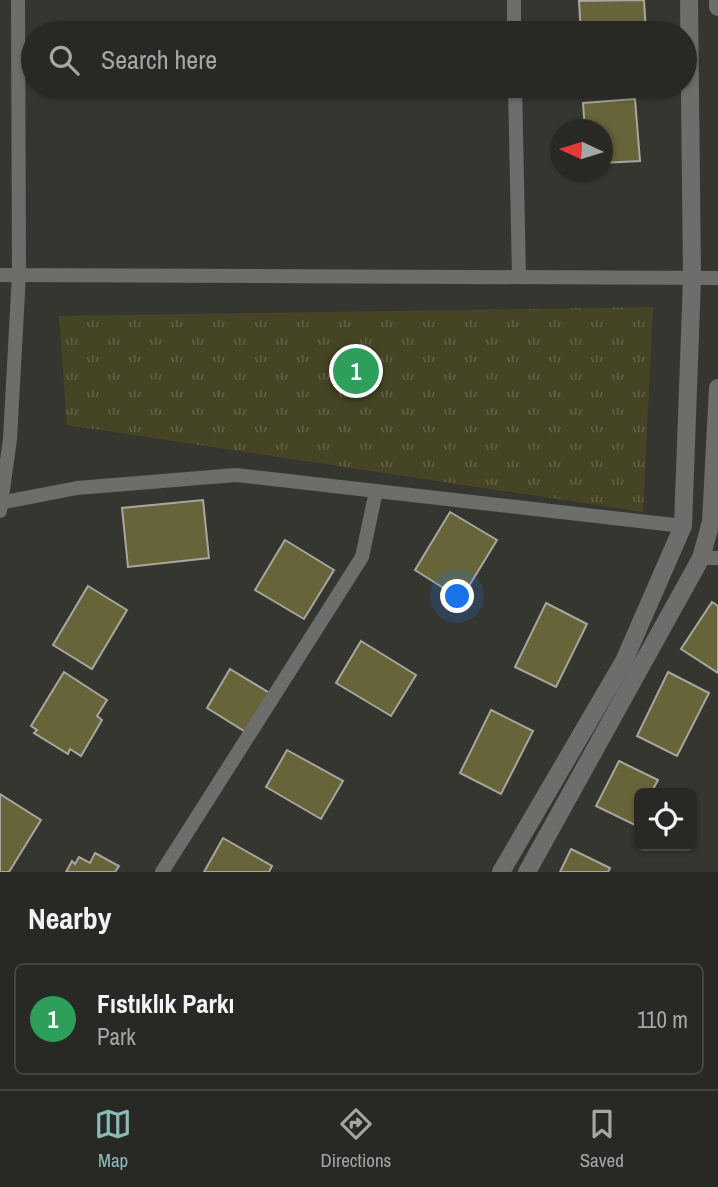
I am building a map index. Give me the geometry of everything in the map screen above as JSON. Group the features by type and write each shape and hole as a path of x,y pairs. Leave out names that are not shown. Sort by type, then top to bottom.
{"street":[{"path":"18,0 19,274 10,439 1,506 77,488 236,475 683,526"},
{"path":"513,0 514,21"},
{"path":"689,0 689,21"},
{"path":"718,0 718,7"},
{"path":"515,98 519,277"},
{"path":"501,872 624,662 683,526 692,279 690,98"},
{"path":"0,275 718,278"},
{"path":"527,872 710,558 718,388"},
{"path":"162,872 362,557 376,491"}],"green space":[{"path":"653,307 643,512 67,425 59,316"}],"building":[{"path":"644,0 645,21 580,21 579,1"},
{"path":"635,99 640,161 613,162 613,119 584,119 583,103"},
{"path":"203,500 209,558 128,567 122,508"},
{"path":"450,512 497,540 461,599 415,570"},
{"path":"285,540 334,570 304,619 255,590"},
{"path":"88,586 127,610 92,669 53,645"},
{"path":"712,602 718,606 718,673 681,649"},
{"path":"546,603 587,624 556,687 515,667"},
{"path":"361,641 416,675 391,716 336,683"},
{"path":"230,669 273,695 249,734 207,708"},
{"path":"64,672 107,700 97,716 102,720 81,756 70,749 68,754 34,733 37,730 31,726"},
{"path":"668,672 709,693 677,756 637,736"},
{"path":"491,710 533,731 501,794 460,773"},
{"path":"287,750 343,781 321,819 266,787"},
{"path":"619,761 658,780 654,788 634,788 634,825 596,806"},
{"path":"0,794 41,820 9,872 0,872"},
{"path":"223,838 272,866 269,872 204,872"},
{"path":"571,849 610,868 608,872 560,872"},
{"path":"95,853 119,866 115,872 66,872 72,861 75,864 79,857 90,863"}],"place":[{"name":"Fıstıklık Parkı","path":"356,371"}]}
